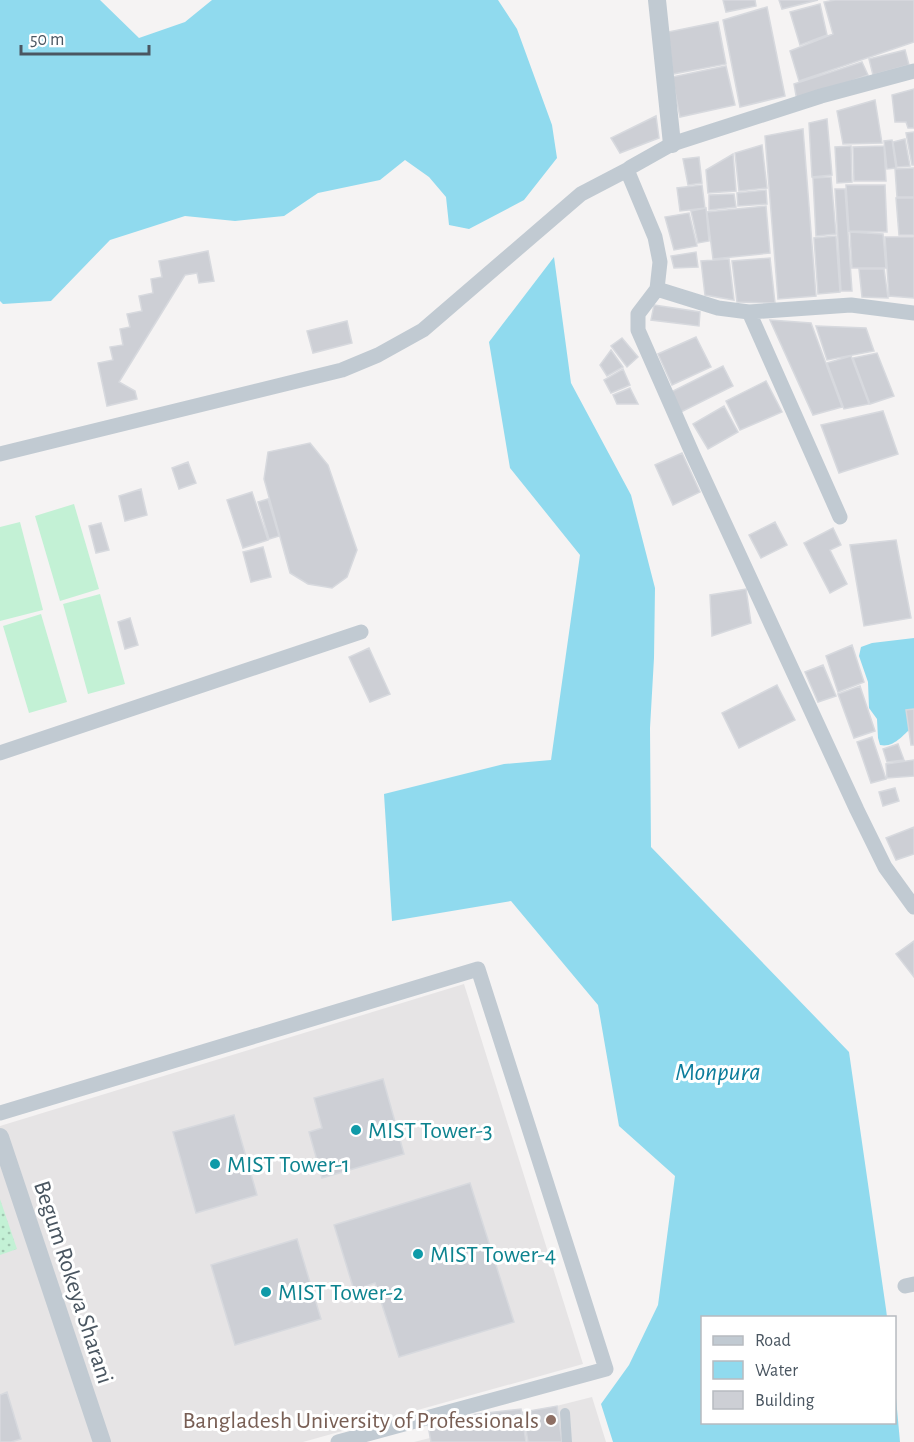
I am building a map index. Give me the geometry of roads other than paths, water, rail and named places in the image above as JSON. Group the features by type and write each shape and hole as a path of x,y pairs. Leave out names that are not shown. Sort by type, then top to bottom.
{"street":[{"path":"657,0 672,144"},
{"path":"0,454 342,370 378,355 423,330 581,194 672,144 821,96 914,71"},
{"path":"627,170 655,237 660,262 657,289 638,314 638,330 693,455 857,810 885,867 914,907"},
{"path":"657,289 718,308 749,312 851,305 914,313"},
{"path":"749,312 840,517"},
{"path":"0,753 361,632"},
{"path":"0,1113 478,969 606,1369 338,1442"},
{"name":"Begum Rokeya Sharani","path":"0,1137 100,1441"},
{"path":"565,1413 567,1442"}],"water":[{"path":"0,0 100,0 139,38 185,22 212,0 498,0 517,29 552,125 557,158 524,200 469,229 449,225 446,197 429,177 405,160 380,180 318,193 284,216 235,221 185,216 110,240 51,301 3,304 0,301"},
{"name":"Monpura","path":"554,257 571,383 631,495 655,588 650,728 651,847 849,1052 887,1316 701,1316 701,1424 896,1424 896,1398 900,1442 613,1442 601,1404 629,1365 658,1305 675,1176 619,1126 598,1005 511,901 392,921 384,794 504,764 551,760 580,555 510,468 489,342"},
{"path":"914,638 914,726 899,740 880,745 877,719 869,708 868,682 859,656 861,647 872,643"}],"place":[{"name":"MIST Tower-3","path":"356,1130"},
{"name":"MIST Tower-1","path":"215,1164"},
{"name":"MIST Tower-4","path":"418,1254"},
{"name":"MIST Tower-2","path":"266,1292"},
{"name":"Bangladesh University of Professionals","path":"551,1420"}]}
